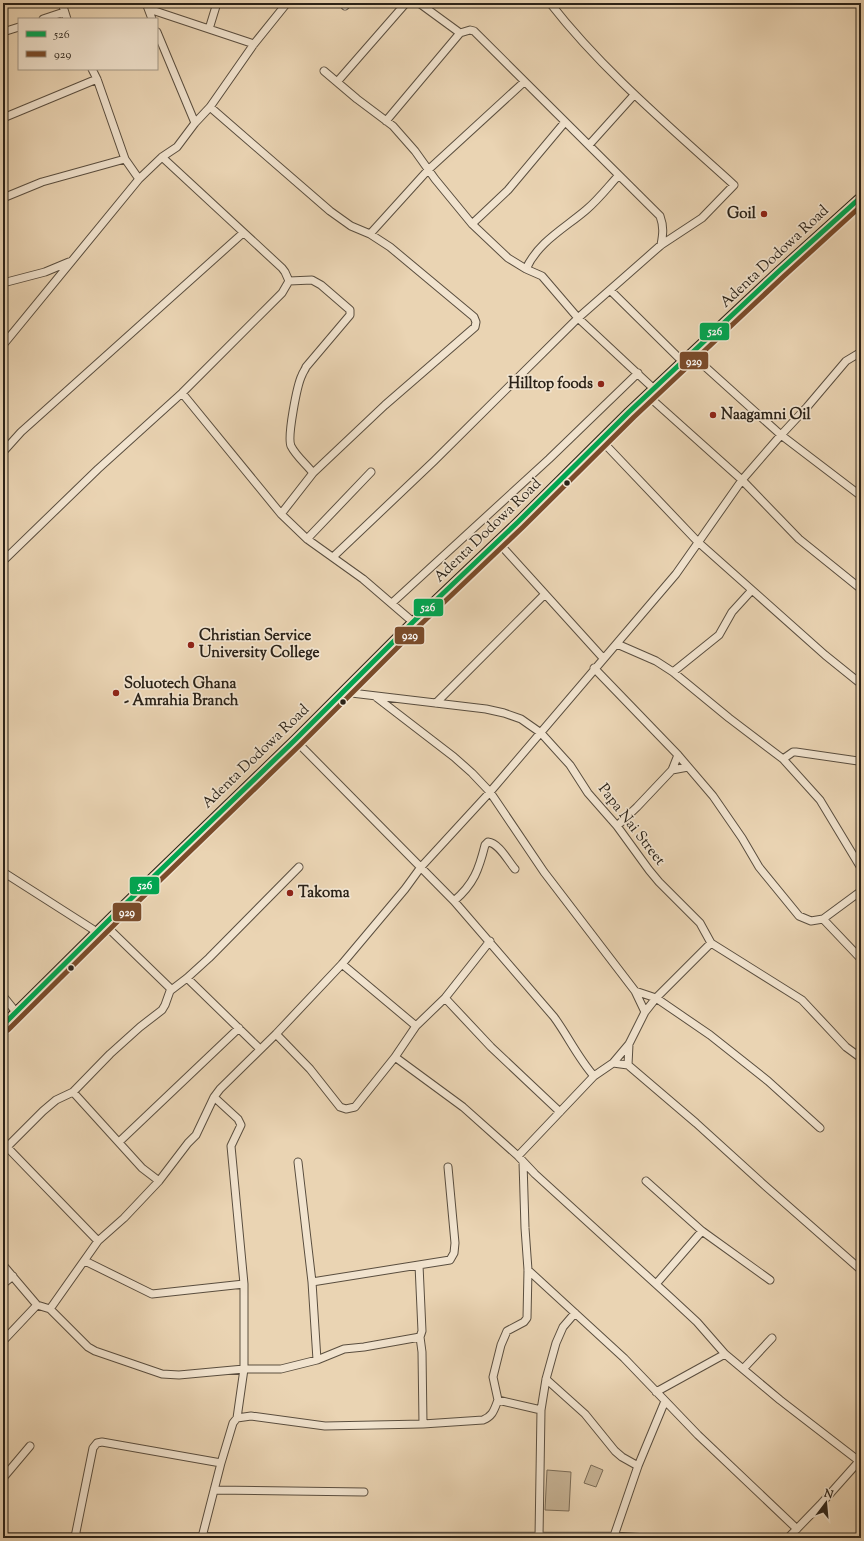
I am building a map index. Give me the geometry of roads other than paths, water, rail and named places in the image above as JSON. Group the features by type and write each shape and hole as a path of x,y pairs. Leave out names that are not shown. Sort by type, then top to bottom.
{"main road":[{"name":"Adenta Dodowa Road","path":"3,1025 413,622 650,392 778,272 861,197"}],"street":[{"path":"62,3 67,18"},
{"path":"209,29 217,3"},
{"path":"3,344 139,179 162,157 176,147 210,107 254,44 287,3"},
{"path":"337,82 406,3"},
{"path":"419,3 460,33"},
{"path":"333,557 451,444 578,318 661,245 702,218 734,185 634,95 550,3"},
{"path":"148,6 254,44"},
{"path":"148,6 152,18"},
{"path":"46,18 64,12"},
{"path":"3,32 18,27"},
{"path":"386,121 460,33 470,30 474,31 589,145 618,176 643,198 660,216 664,231 661,245"},
{"path":"158,34 195,123"},
{"path":"92,70 125,159 139,179"},
{"path":"324,71 403,136 428,170 472,224 508,258 526,269 542,276 578,318 638,374 650,392 742,480 799,539 861,589"},
{"path":"3,118 96,79"},
{"path":"370,234 428,170 524,82"},
{"path":"589,145 634,95"},
{"path":"210,107 330,211 351,226 370,234 390,247 474,317 476,322 475,327 385,405 313,473 281,514"},
{"path":"472,224 508,190 565,122"},
{"path":"162,157 285,272 289,281"},
{"path":"3,198 42,182 125,159"},
{"path":"526,269 530,260 540,248 586,210 618,176"},
{"path":"3,452 32,422 243,233"},
{"path":"3,283 45,272 71,261"},
{"path":"45,272 54,282"},
{"path":"289,281 312,280 321,285 350,310 350,315 301,375 290,432 290,441 296,452 313,473"},
{"path":"3,561 98,469 182,393 282,293 289,281"},
{"path":"610,290 683,362"},
{"path":"50,1309 98,1241 124,1218 158,1181 199,1131 214,1097 342,964 405,889 421,867 490,792 594,668 617,644 676,574 742,480 781,435 808,407 846,361 861,352"},
{"path":"691,354 781,435 861,496"},
{"path":"392,603 549,459 638,374"},
{"path":"182,393 281,514 307,539 363,579 413,622"},
{"path":"601,440 698,542 825,655 861,684"},
{"path":"307,539 371,472"},
{"path":"497,541 603,658"},
{"path":"673,672 719,635 732,612 752,590"},
{"path":"436,703 545,594"},
{"path":"617,644 656,661 673,672 729,718 783,759 820,800 861,868"},
{"path":"594,668 678,755 713,796 742,838 759,867 799,916 812,921 822,919 861,891"},
{"name":"Papa Nai Street","path":"343,692 504,713 521,719 541,733 562,755 588,793 617,826 659,882 700,923 711,943 802,1000 846,1046 861,1058"},
{"path":"374,695 445,750 472,773 490,792 544,872 635,991 645,1012"},
{"path":"294,740 421,867 490,941 554,1017 579,1058 594,1076"},
{"path":"783,759 793,752 796,752 858,761"},
{"path":"617,826 672,770 678,755"},
{"path":"672,770 688,766"},
{"path":"454,901 464,893 474,878 478,870 485,845 488,842 496,846 515,869"},
{"path":"98,1241 5,1145 56,1100 73,1092 110,1054 140,1027 162,1010 171,989 187,978 223,944 299,867"},
{"path":"3,872 97,932"},
{"path":"822,919 861,959"},
{"path":"105,925 171,989"},
{"path":"276,1034 310,1069 340,1107 346,1109 355,1107 395,1057 416,1026 445,998 490,941"},
{"path":"518,1156 594,1076 613,1063 629,1044 645,1012 656,998 711,943"},
{"path":"342,964 416,1026"},
{"path":"187,978 260,1049"},
{"path":"635,991 656,998 710,1035 762,1076 820,1128"},
{"path":"3,996 16,1012"},
{"path":"445,998 491,1047 560,1112"},
{"path":"119,1142 239,1028"},
{"path":"628,1065 629,1044"},
{"path":"395,1057 463,1107 518,1156 697,1322 725,1354 743,1370 780,1400 860,1460 788,1538"},
{"path":"613,1063 628,1065 696,1123 762,1184 861,1270"},
{"path":"73,1092 142,1168 158,1181"},
{"path":"202,1537 221,1463 233,1423 237,1418 244,1369 244,1284 231,1146 241,1128 241,1122 214,1097"},
{"path":"298,1162 312,1282 317,1360"},
{"path":"237,1418 251,1416 326,1426 423,1424 483,1420 490,1417 494,1412 498,1400 493,1377 498,1354 506,1333 524,1322 527,1318 528,1270 523,1162"},
{"path":"312,1282 450,1260 454,1253 455,1243 448,1167"},
{"path":"646,1181 702,1232 770,1280"},
{"path":"656,1284 702,1232"},
{"path":"85,1261 152,1294 244,1284"},
{"path":"3,1265 37,1305 50,1309 88,1347 95,1351 162,1374 192,1375 244,1369 281,1369 317,1360 344,1349 420,1337"},
{"path":"419,1265 422,1330 420,1337 422,1352 423,1424"},
{"path":"528,1270 624,1358 698,1435 797,1529"},
{"path":"3,1284 13,1276"},
{"path":"3,1341 37,1305"},
{"path":"539,1536 541,1410 546,1379 556,1343 563,1327 575,1313"},
{"path":"743,1370 772,1338"},
{"path":"656,1392 725,1354"},
{"path":"546,1379 585,1414 615,1451 622,1457 638,1466"},
{"path":"498,1400 541,1410"},
{"path":"614,1536 638,1466 665,1401"},
{"path":"75,1537 93,1448 97,1443 102,1442 221,1463"},
{"path":"3,1478 30,1446"},
{"path":"214,1490 364,1492"},
{"path":"3,1537 614,1536 648,1538"}],"place":[{"name":"Goil","path":"764,214"},
{"name":"Hilltop foods","path":"601,384"},
{"name":"Naagamni Oil","path":"713,415"},
{"name":"Christian Service University College","path":"191,645"},
{"name":"Soluotech Ghana - Amrahia Branch","path":"116,693"},
{"name":"Takoma","path":"290,893"}]}
